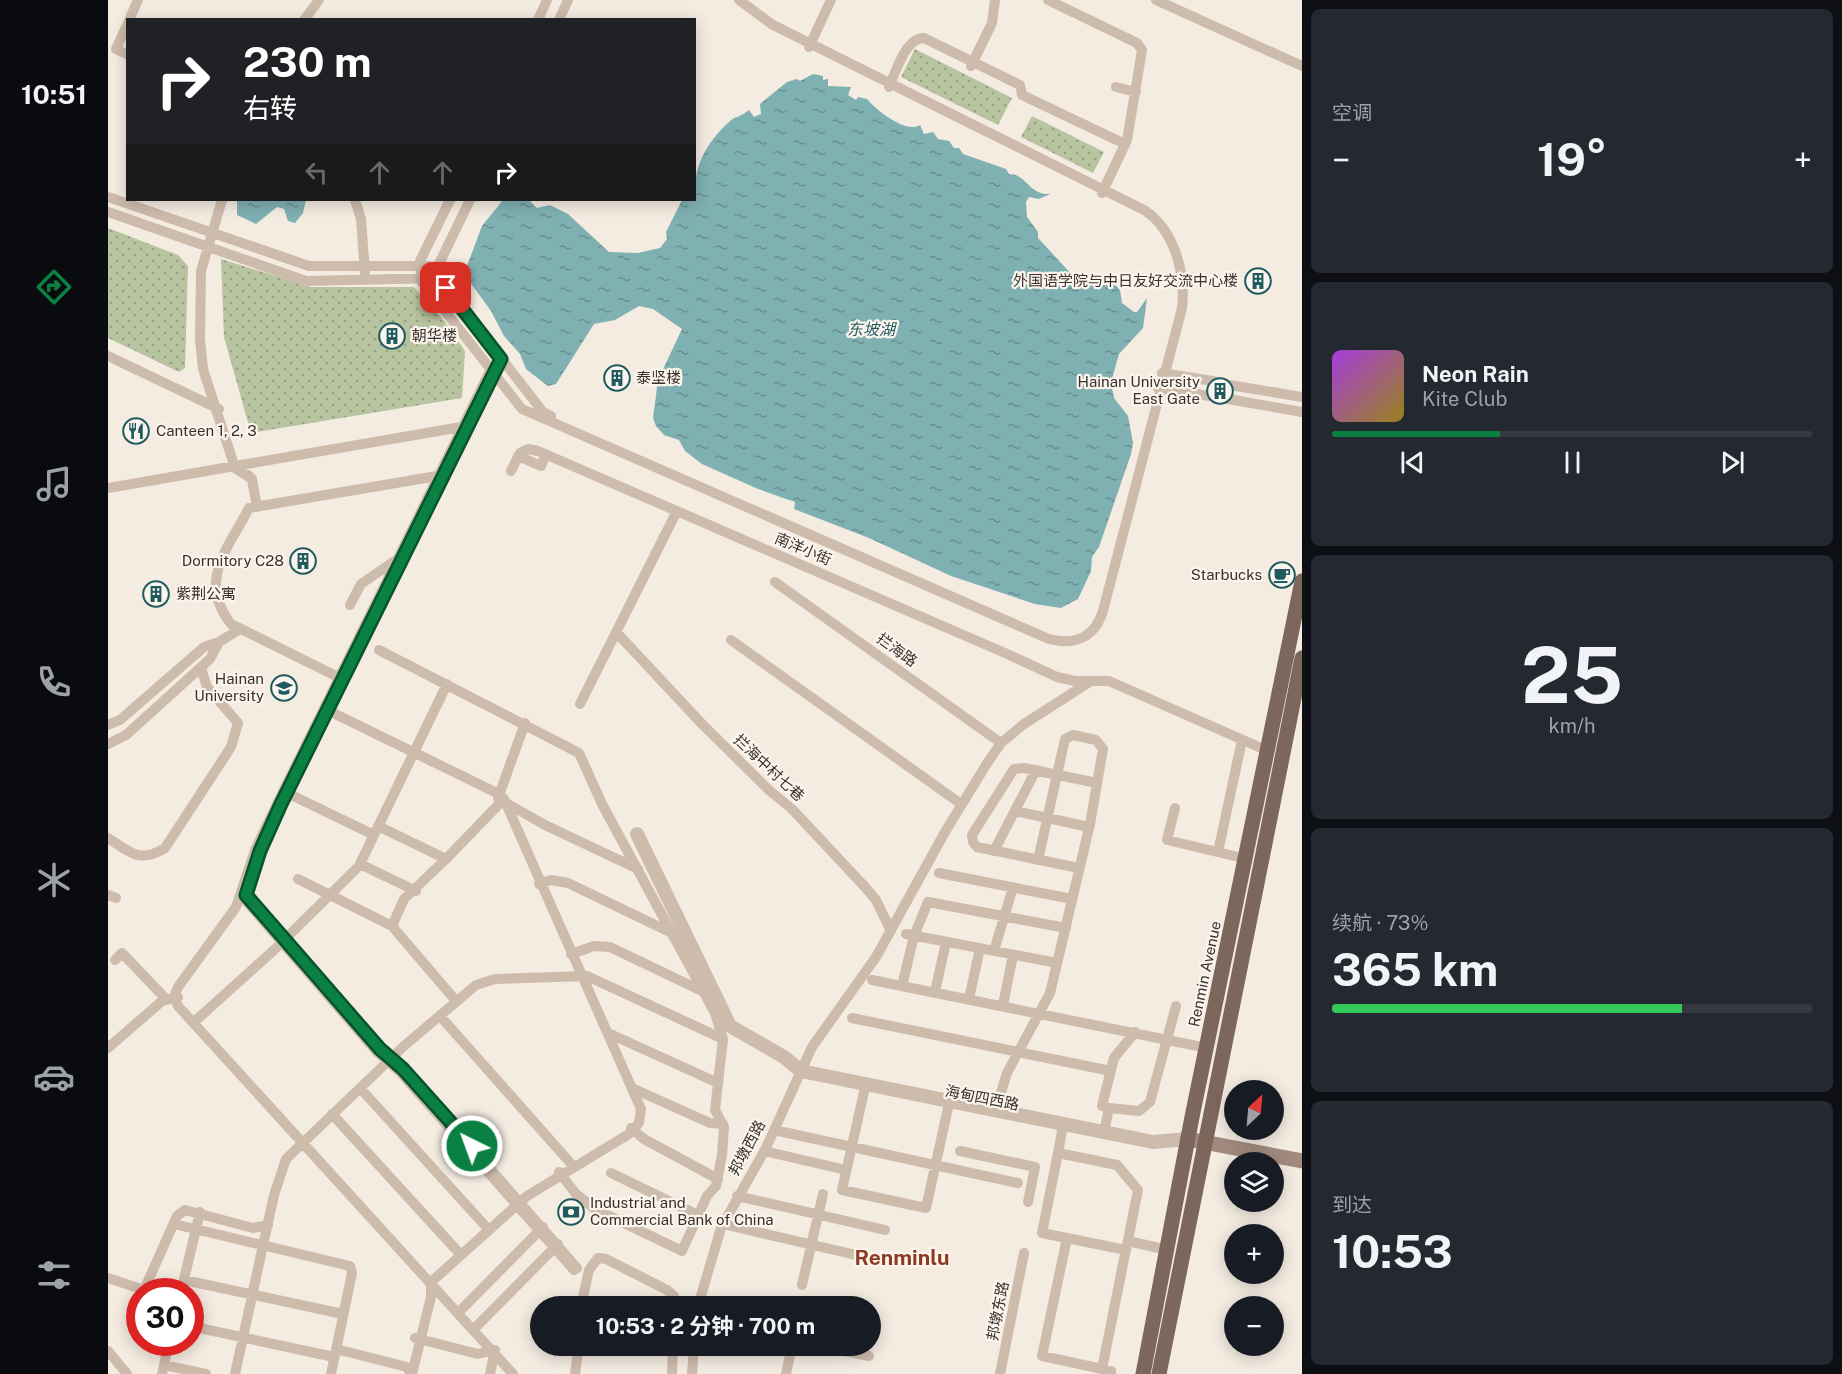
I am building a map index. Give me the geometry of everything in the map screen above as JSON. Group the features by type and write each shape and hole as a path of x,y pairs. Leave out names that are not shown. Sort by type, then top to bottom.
{"main road":[{"name":"Renmin Avenue","path":"1143,1374 1187,1144 1302,581"},
{"path":"1159,1374 1302,658"},
{"path":"1187,1144 1302,1161"},
{"path":"1205,1147 1224,1152"},
{"path":"1284,1167 1302,1171"}],"street":[{"path":"129,18 138,0"},
{"path":"306,18 320,0"},
{"path":"539,18 547,0"},
{"path":"560,18 568,0"},
{"path":"450,201 421,265 422,279 522,409 1049,639 1062,642 1087,637 1100,619 1183,303 1176,255 1170,237 1157,219 766,25 731,0"},
{"path":"739,0 773,25 808,45"},
{"path":"808,45 826,0"},
{"path":"808,45 831,0"},
{"path":"1040,0 1135,47 1133,91"},
{"path":"1048,0 1139,45 1142,55 1121,146 1100,190"},
{"path":"1156,0 1302,66"},
{"path":"972,64 992,23 994,1"},
{"path":"126,26 116,49 126,54"},
{"path":"892,86 913,49 918,44 926,44 1020,85 1022,94 1121,146"},
{"path":"1116,87 1133,91"},
{"path":"108,197 129,202 309,266 421,265 438,273 499,357 543,412 1052,635 1063,637 1084,633 1096,618 1162,381"},
{"path":"222,201 201,271 200,339 203,369 218,406 237,466 252,479 257,507"},
{"path":"355,201 361,219 365,281"},
{"path":"108,212 306,280 365,281 422,279 438,273 470,201"},
{"path":"108,350 218,406"},
{"path":"108,356 218,406"},
{"path":"108,1048 173,998 178,987 233,913 243,895 255,850 499,357"},
{"path":"1162,381 1208,388"},
{"path":"1229,392 1302,397"},
{"path":"1229,392 1302,405"},
{"path":"1229,392 1302,412"},
{"path":"108,490 237,466 464,429"},
{"name":"南洋小街","path":"511,471 518,456 528,449 546,454 1005,653 1028,666 1075,681 1109,681 1268,751"},
{"path":"340,678 231,624 221,613 214,585 216,570 249,508 441,476"},
{"path":"580,704 677,511"},
{"path":"350,605 361,584 400,557"},
{"name":"拦海路","path":"775,582 1001,743"},
{"path":"108,725 120,720 204,647 219,642 240,629"},
{"name":"拦海中村七巷","path":"617,633 741,764 792,809 845,864 876,900 891,931"},
{"path":"731,640 962,804"},
{"path":"108,744 126,735 201,668 210,659 219,642"},
{"path":"379,650 571,746 581,755 602,804 674,934 719,1022 723,1039 715,1113 723,1124 718,1179 682,1251 595,1209 576,1194 560,1173"},
{"path":"108,838 142,857 165,848 231,747 238,723 207,687 201,668"},
{"path":"637,834 730,1026 784,1057 799,1075 812,1047 859,983 891,931 962,804 1001,743 1024,724 1094,680"},
{"path":"195,1022 360,864 447,684"},
{"path":"325,712 502,799 545,825 638,868"},
{"path":"392,926 404,899 416,891 502,799 525,723"},
{"path":"996,1108 1007,1073 1050,993 1089,827 1097,783 1103,748 1096,740 1072,735 1065,739 1038,860"},
{"path":"1218,852 1242,740"},
{"path":"1079,868 977,847 972,835 1011,772 1018,767 1097,783"},
{"path":"994,851 1036,770"},
{"path":"285,792 446,859"},
{"path":"204,1329 335,1353 409,1372 431,1279 518,1201 632,1129 638,1109 632,1088 502,799"},
{"path":"1175,808 1167,840 1247,859"},
{"path":"1015,811 1089,827"},
{"path":"360,864 416,891"},
{"path":"939,873 1072,899"},
{"path":"298,879 392,926 456,1001"},
{"path":"541,884 551,880 568,883 674,934"},
{"path":"994,951 1013,887"},
{"path":"243,895 557,1246 474,1328"},
{"path":"902,986 910,935 928,902 1066,928"},
{"path":"910,935 1057,963"},
{"path":"935,992 946,942"},
{"path":"572,954 594,946 610,947 704,992"},
{"path":"969,999 980,948"},
{"path":"115,960 122,953 173,998 431,1279 513,1373"},
{"path":"1003,1005 1013,955"},
{"path":"235,1374 267,1225 281,1169 289,1155 389,1060 476,985 488,980 582,975 723,1039"},
{"path":"872,980 1207,1048"},
{"path":"1135,1032 1113,1058 1102,1106 1139,1111 1146,1107 1153,1096 1165,1039 1176,1006"},
{"path":"440,1016 573,1166"},
{"path":"852,1018 1111,1071"},
{"path":"607,1032 718,1083"},
{"name":"海甸四西路","path":"799,1075 864,1092 1151,1150 1187,1144"},
{"name":"海甸四西路","path":"799,1075 996,1108 1153,1142 1187,1144"},
{"name":"邦墩西路","path":"701,1296 723,1224 764,1152 799,1075"},
{"path":"360,1088 488,1228"},
{"path":"632,1088 710,1123 723,1124"},
{"path":"864,1092 842,1190 926,1208 948,1108"},
{"path":"1104,1132 1109,1108"},
{"path":"332,1114 459,1254"},
{"path":"632,1129 718,1179"},
{"path":"774,1130 1015,1183 1017,1163"},
{"path":"1062,1131 1042,1233 1168,1250"},
{"path":"960,1151 1035,1167 1028,1202"},
{"path":"764,1152 846,1170"},
{"path":"1058,1153 1117,1165 1138,1190 1106,1371 1042,1356 1066,1238"},
{"path":"611,1173 698,1215"},
{"path":"802,1285 823,1194"},
{"path":"737,1196 885,1230"},
{"path":"151,1278 174,1224 183,1211 200,1212 253,1228 267,1225"},
{"path":"184,1278 200,1212"},
{"path":"174,1224 349,1265 352,1273 331,1374"},
{"path":"723,1224 886,1262"},
{"path":"458,1310 540,1227"},
{"name":"邦墩东路","path":"1000,1374 1024,1253"},
{"path":"583,1296 589,1270 598,1258 615,1263 667,1290 674,1296"},
{"path":"108,1278 126,1284"},
{"path":"204,1284 344,1314"},
{"path":"418,1338 478,1354 494,1352"},
{"path":"108,1351 127,1374"},
{"path":"489,1374 494,1352"},
{"path":"575,1374 578,1356"},
{"path":"672,1374 673,1356"},
{"path":"692,1374 693,1356"},
{"path":"786,1374 790,1356"},
{"path":"163,1370 206,1374"}],"green space":[{"path":"915,49 1012,98 998,125 901,77"},
{"path":"1032,116 1104,152 1093,173 1021,137"},
{"path":"108,228 178,255 188,266 185,368 179,372 108,338"},
{"path":"221,259 311,287 414,287 442,318 465,351 462,398 251,433 224,337"}],"water":[{"name":"东坡湖","path":"813,74 823,76 823,80 828,79 828,86 851,87 848,95 856,100 858,97 867,99 899,124 914,127 920,125 924,134 933,132 938,139 949,141 963,154 1006,169 1009,174 1020,177 1037,191 1050,194 1039,199 1029,197 1026,202 1027,217 1038,232 1038,238 1074,277 1095,284 1113,282 1120,290 1122,303 1134,312 1137,312 1147,298 1143,328 1119,354 1111,382 1114,398 1128,416 1133,443 1131,454 1099,547 1092,557 1091,571 1078,599 1061,608 1035,604 951,576 869,538 794,509 795,502 758,489 702,464 685,451 679,440 664,435 656,426 653,418 658,380 682,329 653,309 639,306 615,320 594,324 556,384 548,386 526,369 520,354 504,336 491,311 464,274 482,226 502,201 530,201 537,208 550,205 568,214 609,252 638,253 660,248 667,239 666,232 682,201 696,201 696,176 703,156 714,138 732,120 749,110 754,117 761,114 760,104 787,82 797,79 800,81"},
{"path":"237,201 306,201 303,213 295,223 288,221 284,209 277,207 256,224 237,215"}],"tunnel":[{"path":"1213,381 1230,385"},
{"path":"1210,396 1228,399"}],"place":[{"name":"外国语学院与中日友好交流中心楼","path":"1258,281"},
{"name":"朝华楼","path":"392,336"},
{"name":"泰坚楼","path":"617,378"},
{"name":"Hainan University East Gate","path":"1220,391"},
{"name":"Canteen 1, 2, 3","path":"136,431"},
{"name":"Dormitory C28","path":"303,561"},
{"name":"Starbucks","path":"1282,575"},
{"name":"紫荆公寓","path":"156,594"},
{"name":"Hainan University","path":"284,688"},
{"name":"Industrial and Commercial Bank of China","path":"571,1212"}],"district":[{"name":"Renminlu","path":"902,1258"}],"route":[{"path":"446,288 501,359 281,804 255,864 246,895 380,1049 403,1069 472,1146"}]}
